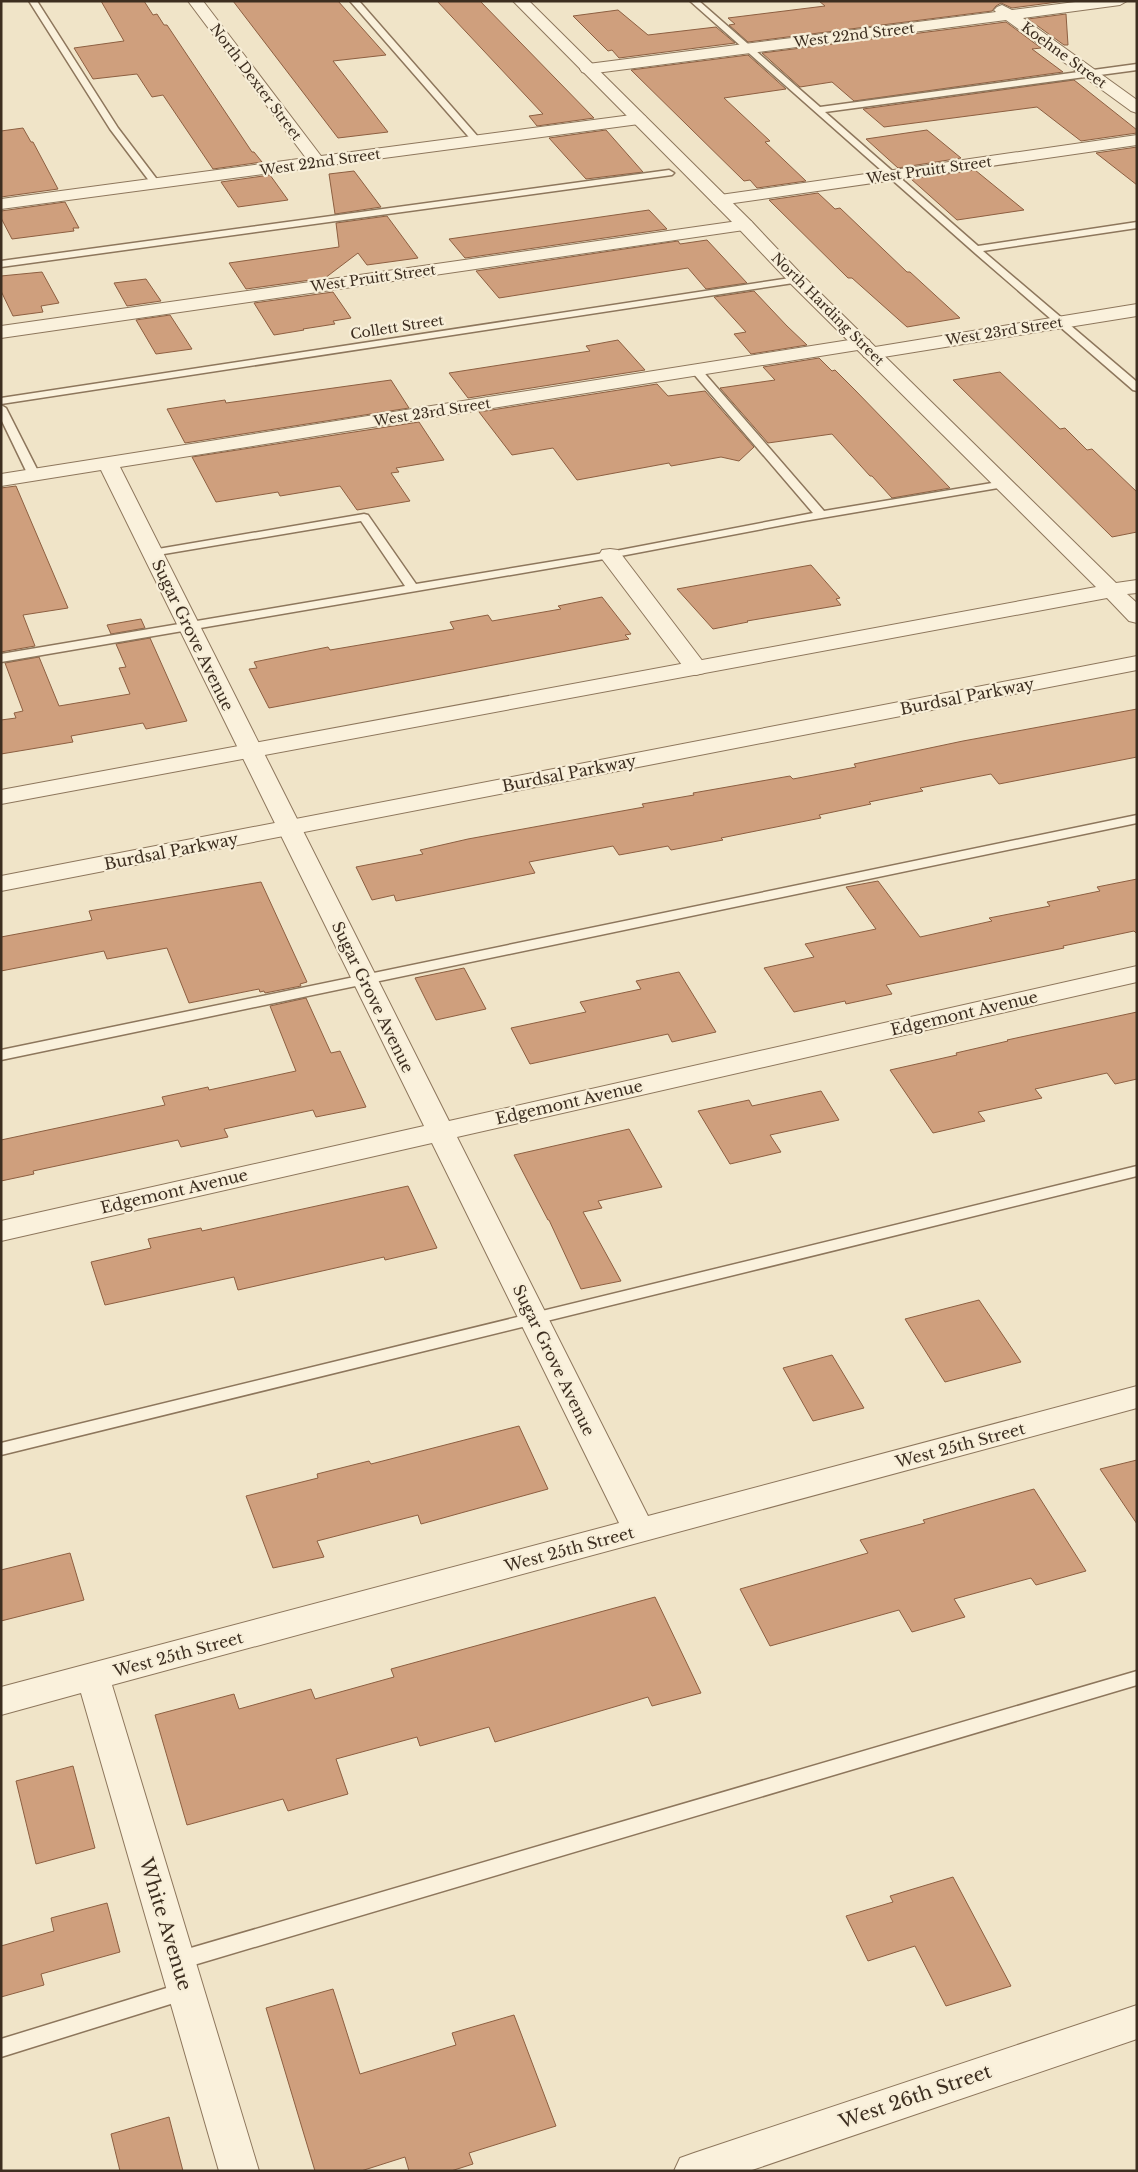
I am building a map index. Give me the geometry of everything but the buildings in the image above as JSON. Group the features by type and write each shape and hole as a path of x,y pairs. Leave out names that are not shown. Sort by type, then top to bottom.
{"street":[{"name":"North Dexter Street","path":"194,1 317,162"},
{"name":"North Harding Street","path":"520,1 745,225 797,280 1137,616"},
{"name":"Koehne Street","path":"991,1 1137,108"},
{"name":"West 22nd Street","path":"588,69 1120,1"},
{"name":"West 22nd Street","path":"1,204 639,119"},
{"name":"West Pruitt Street","path":"720,200 1137,140"},
{"name":"West Pruitt Street","path":"1,332 745,225"},
{"name":"West 23rd Street","path":"873,354 1137,310"},
{"name":"West 23rd Street","path":"1,480 696,370 1077,335 1137,325"},
{"name":"Sugar Grove Avenue","path":"108,464 639,1531"},
{"path":"610,555 696,668"},
{"path":"1,798 250,750 1137,586"},
{"name":"Burdsal Parkway","path":"1,884 1137,663"},
{"name":"Edgemont Avenue","path":"1,1231 1137,974"},
{"name":"West 25th Street","path":"1,1702 1137,1397"},
{"name":"White Avenue","path":"93,1677 239,2171"},
{"name":"West 26th Street","path":"694,2171 1137,2022"}],"lane":[{"path":"33,1 114,129 156,184"},
{"path":"354,1 478,141"},
{"path":"694,1 1137,388"},
{"path":"819,110 1137,67"},
{"path":"1,264 669,173"},
{"path":"976,249 1137,225"},
{"name":"Collett Street","path":"1,401 797,280"},
{"path":"696,370 821,515"},
{"path":"1,408 34,475"},
{"path":"1,658 610,555 821,515 1004,484"},
{"path":"152,553 364,517 412,587"},
{"path":"1,1055 1137,819"},
{"path":"1,1448 534,1320 1137,1171"},
{"path":"1,2048 181,1976 1137,1678"}]}
